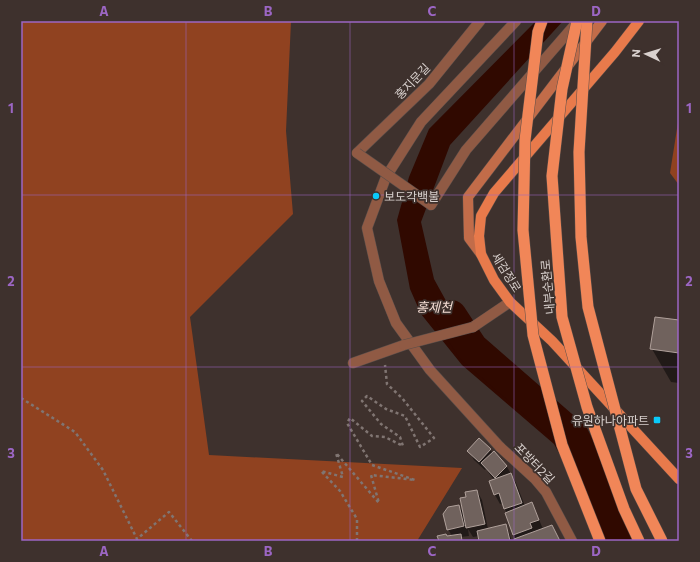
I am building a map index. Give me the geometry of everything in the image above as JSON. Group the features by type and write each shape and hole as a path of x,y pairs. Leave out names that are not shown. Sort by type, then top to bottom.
{"highway":[{"name":"내부순환로","path":"542,21 538,32 525,140 523,230 533,334 562,446 600,541"},
{"name":"내부순환로","path":"577,21 562,89 552,176 562,317 587,408 624,509 639,541"},
{"path":"591,28 579,152 581,237 588,307 636,489 662,541"}],"main road":[{"path":"481,254 469,238 468,197 591,28 602,21"},
{"name":"세검정로","path":"639,21 615,52 494,193 481,216 479,236 481,254 494,280 510,302 552,341 679,479"}],"street":[{"name":"홍지문길","path":"480,21 429,84 357,153 431,205 466,150 577,21"},
{"name":"포방터2길","path":"516,21 421,122 386,176 367,228 379,281 396,323 430,370 500,447 535,479 546,492 572,541"},
{"path":"577,21 591,28"},
{"path":"353,363 404,345 473,327 510,302"}],"path":[{"path":"357,541 357,520 340,491 321,471 343,477 336,453 379,503 371,475 415,480 372,465 347,423 350,418 372,436 385,437 403,446 400,437 381,424 362,401 367,396 386,409 405,416 420,447 434,438 402,398 387,384 385,361"},
{"path":"21,398 75,432 103,470 138,539 169,512 192,541"}],"shaded area":[{"path":"21,21 291,21 286,131 293,214 190,317 209,455 462,468 417,541 21,541"},
{"path":"679,116 679,185 670,173"}],"water":[{"name":"홍제천","path":"536,21 563,21 450,145 421,222 434,279 472,348 573,436 626,541 606,541 554,444 462,365 421,314 410,289 397,220 409,177 429,129"}],"building":[{"path":"655,317 679,320 679,353 650,349"},
{"path":"479,438 491,449 479,462 467,451"},
{"path":"494,451 507,466 495,478 481,463"},
{"path":"511,473 522,503 504,509 499,493 494,495 489,481"},
{"path":"477,490 485,524 466,528 460,498 466,497 465,492"},
{"path":"532,502 539,520 530,523 532,528 513,535 505,513"},
{"path":"459,505 464,526 447,530 443,514 448,507"},
{"path":"506,524 510,541 479,541 477,531"},
{"path":"552,525 560,541 515,541 514,539"},
{"path":"446,534 447,536 461,534 462,541 439,541 437,536"}],"waterway":[{"name":"홍제천","path":"451,316 472,348 573,436 626,541"}],"place":[{"name":"보도각백불","path":"376,196"},
{"name":"유원하나아파트","path":"657,420"}]}
